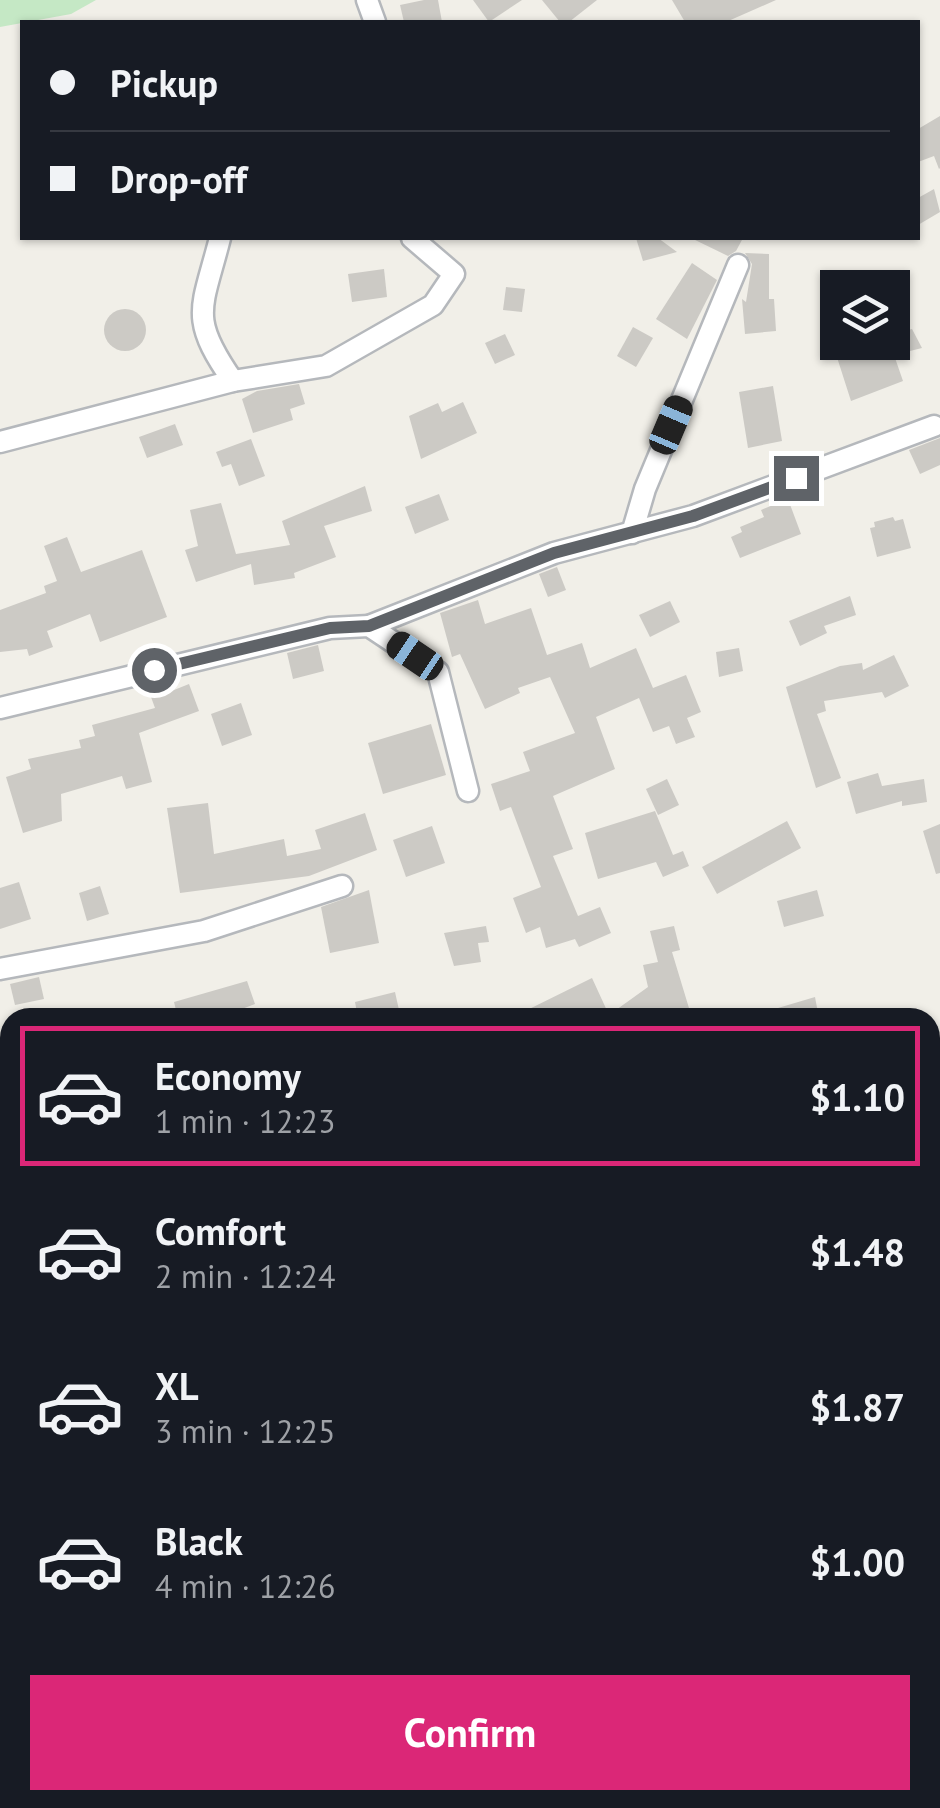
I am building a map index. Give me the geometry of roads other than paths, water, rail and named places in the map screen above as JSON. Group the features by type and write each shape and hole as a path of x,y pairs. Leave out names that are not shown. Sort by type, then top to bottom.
{"street":[{"path":"220,240 201,325 208,346 233,382"},
{"path":"0,442 233,382 326,366 434,305 454,274 414,240"},
{"path":"632,532 644,489 738,265"},
{"path":"0,708 330,628 369,626 554,553 693,516 934,426"},
{"path":"369,626 438,672 468,790"},
{"path":"0,969 204,931 342,886"}]}
